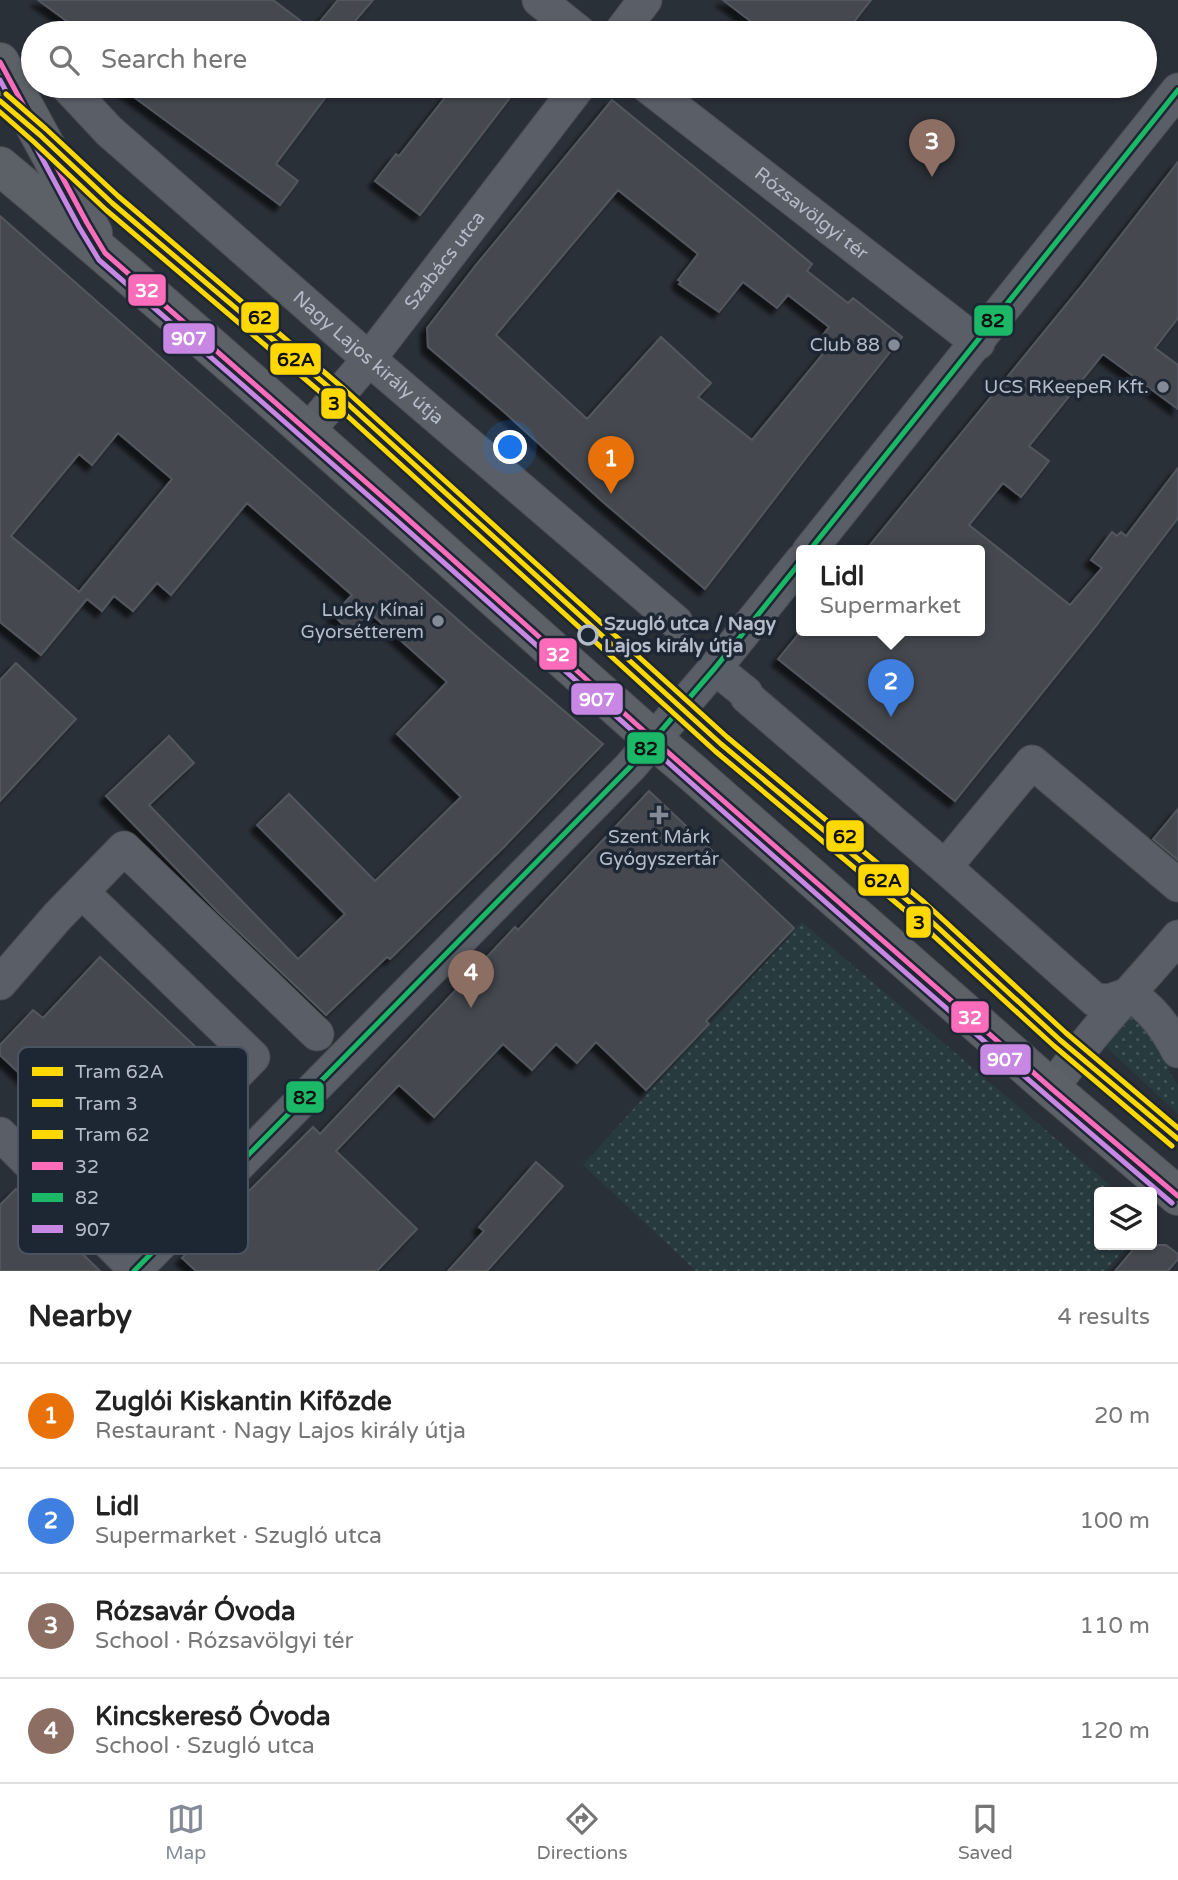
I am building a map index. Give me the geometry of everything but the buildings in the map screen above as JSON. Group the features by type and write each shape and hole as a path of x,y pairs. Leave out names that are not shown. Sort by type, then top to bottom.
{"main road":[{"path":"0,62 105,253"},
{"path":"0,166 105,253 654,740 1178,1196"}],"street":[{"path":"538,0 565,21"},
{"path":"629,21 645,0"},
{"path":"814,545 1178,90"},
{"name":"Nagy Lajos király útja","path":"78,98 108,131 676,622"},
{"name":"Szabács utca","path":"307,432 369,359 570,98"},
{"name":"Rózsavölgyi tér","path":"663,98 978,342"},
{"path":"248,1157 630,767 796,567"},
{"path":"715,668 1096,1000 1109,1001 1129,994"},
{"path":"945,867 1032,762 1178,885"},
{"path":"0,983 57,917 124,848 317,1034"},
{"path":"82,892 243,1047"},
{"path":"1052,1089 1090,1037 1178,937"},
{"path":"1129,994 1142,1002 1161,1022 1178,1051"},
{"path":"0,1134 18,1152"},
{"path":"119,1254 136,1271 153,1254"}],"green space":[{"path":"802,922 1112,1187 1094,1187 1094,1250 1124,1250 1105,1271 696,1271 583,1165"},
{"path":"1133,1016 1164,1046 1169,1071 1178,1085 1178,1114 1105,1046"}],"tram line":[{"name":"62","path":"6,94 118,196 344,389 727,737 925,903 1066,1033 1178,1128"},
{"name":"62A","path":"0,101 112,203 338,395 721,744 919,910 1060,1040 1178,1139"},
{"name":"3","path":"0,112 106,210 332,402 715,751 913,917 1054,1046 1172,1146"}],"transit line":[{"name":"32","path":"0,62 105,253 654,740 1178,1196"},
{"name":"907","path":"0,80 99,260 879,949 1172,1203"},
{"name":"82","path":"814,545 1178,90"},
{"name":"82","path":"248,1155 630,767 796,567"},
{"name":"82","path":"134,1271 151,1254"}],"place":[{"name":"Rózsavár Óvoda","path":"932,177"},
{"name":"Club 88","path":"894,345"},
{"name":"UCS RKeepeR Kft.","path":"1163,387"},
{"name":"Zuglói Kiskantin Kifőzde","path":"611,494"},
{"name":"Lucky Kínai Gyorsétterem","path":"438,621"},
{"name":"Szugló utca / Nagy Lajos király útja","path":"588,635"},
{"name":"Lidl","path":"891,717"},
{"name":"Szent Márk Gyógyszertár","path":"659,815"},
{"name":"Kincskereső Óvoda","path":"471,1008"}]}
